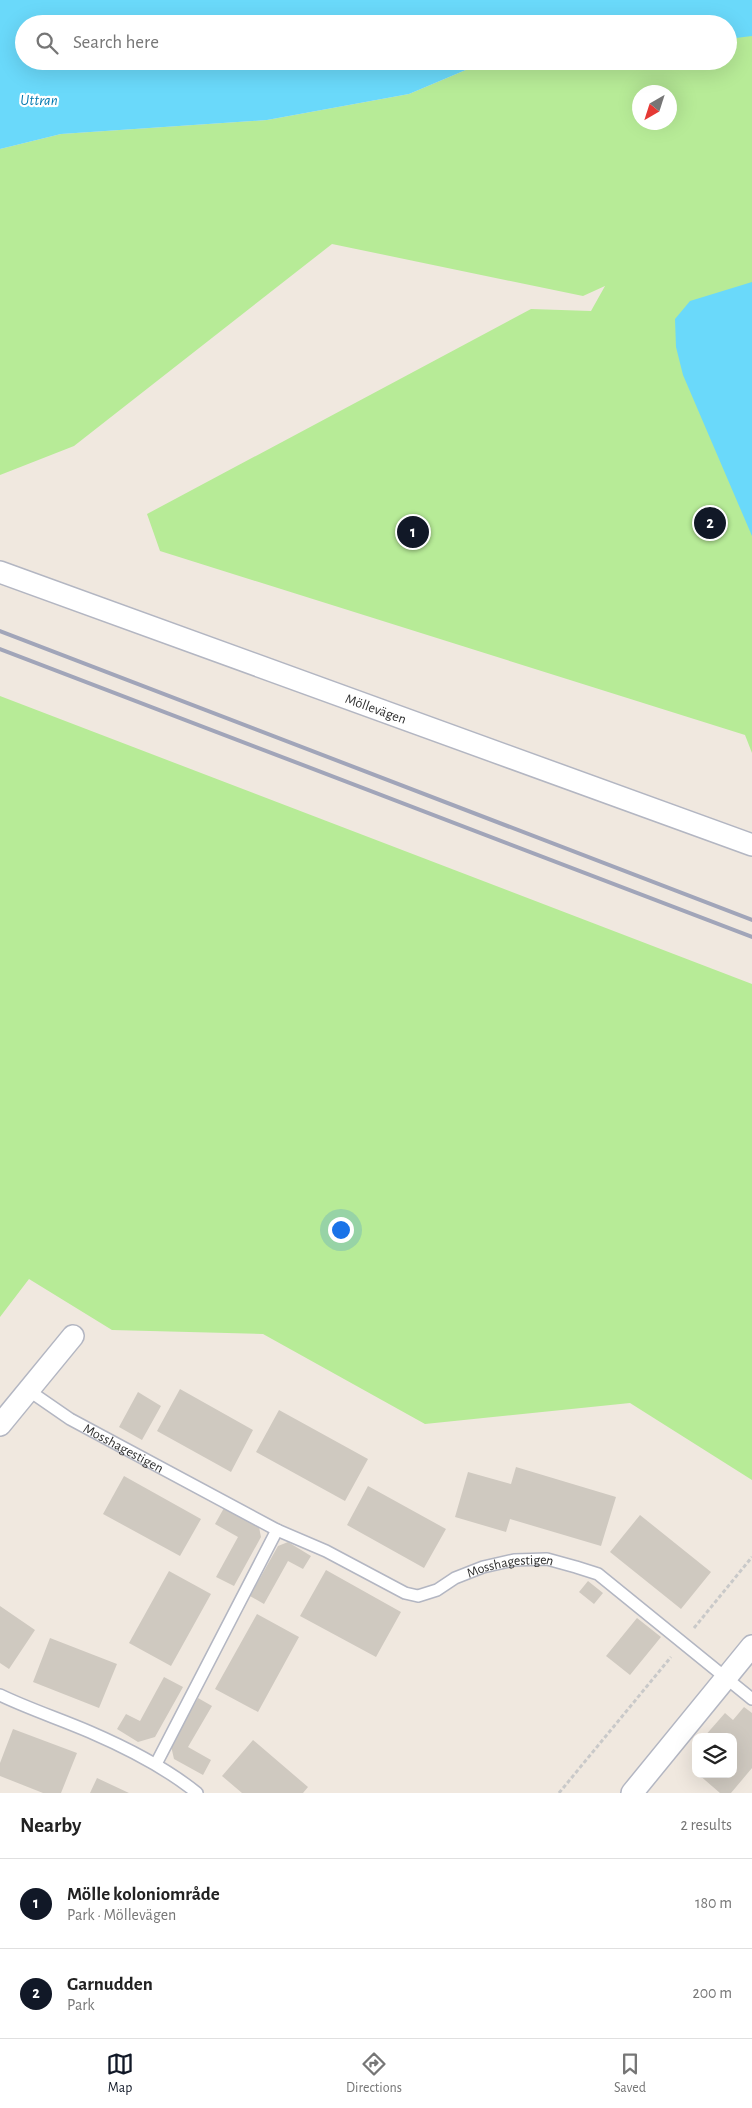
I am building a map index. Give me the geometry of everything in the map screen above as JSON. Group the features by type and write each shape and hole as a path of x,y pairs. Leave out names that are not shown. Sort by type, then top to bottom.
{"street":[{"name":"Möllevägen","path":"0,572 752,845"},
{"path":"0,1425 73,1336"},
{"path":"632,1793 752,1646"}],"lane":[{"name":"Mosshagestigen","path":"28,1390 70,1419 277,1530 326,1551 405,1593 418,1596 437,1590 455,1578 483,1567 514,1560 547,1559 598,1574 752,1699"},
{"path":"156,1764 277,1530"},
{"path":"0,1695 91,1732 156,1764 177,1777 197,1793"}],"path":[{"path":"559,1793 752,1557"}],"green space":[{"path":"752,0 752,753 745,735 160,551 147,514 531,309 591,311 605,286 583,296 332,244 74,446 0,475 0,149 61,134 267,120 409,94 466,70 737,70 737,15"},
{"path":"0,696 752,984 752,1480 630,1403 425,1424 263,1334 112,1330 29,1279 0,1317"}],"water":[{"name":"Uttran","path":"0,0 752,0 752,36 737,38 737,15 15,15 15,70 466,70 409,94 267,120 61,134 0,149"},
{"path":"752,282 752,536 683,375 676,347 675,319 690,301"}],"building":[{"path":"180,1389 253,1430 231,1472 157,1431"},
{"path":"138,1392 161,1406 142,1440 119,1427"},
{"path":"279,1410 368,1459 345,1501 256,1452"},
{"path":"516,1467 616,1497 601,1546 510,1519 506,1532 455,1517 468,1472 511,1484"},
{"path":"124,1476 201,1519 180,1556 103,1514"},
{"path":"368,1486 446,1529 424,1568 347,1525"},
{"path":"224,1508 259,1527 261,1537 234,1586 216,1577 238,1537 215,1524"},
{"path":"640,1515 711,1572 681,1609 610,1552"},
{"path":"288,1542 311,1556 303,1569 288,1561 264,1604 250,1596 278,1546"},
{"path":"326,1570 401,1612 376,1657 300,1616"},
{"path":"169,1571 211,1594 171,1666 129,1643"},
{"path":"588,1581 603,1593 594,1604 579,1592"},
{"path":"0,1606 35,1630 9,1669 0,1663"},
{"path":"257,1614 299,1637 258,1712 215,1689"},
{"path":"637,1618 661,1637 630,1675 606,1656"},
{"path":"50,1638 117,1664 99,1708 33,1682"},
{"path":"164,1677 183,1687 155,1737 138,1742 117,1729 126,1714 140,1721"},
{"path":"198,1698 212,1706 188,1747 211,1760 203,1775 174,1759 171,1746"},
{"path":"744,1707 752,1713 752,1768 731,1793 720,1793 703,1778 737,1778 737,1733 708,1733 725,1713 733,1720"},
{"path":"13,1729 77,1753 61,1793 43,1793 0,1776 0,1763"},
{"path":"253,1740 308,1787 303,1793 242,1793 222,1776"},
{"path":"97,1778 129,1793 90,1793"}],"railway":[{"path":"0,631 752,920"},
{"path":"0,649 752,937"}],"place":[{"name":"Garnudden","path":"710,523"},
{"name":"Mölle koloniområde","path":"413,532"}]}
